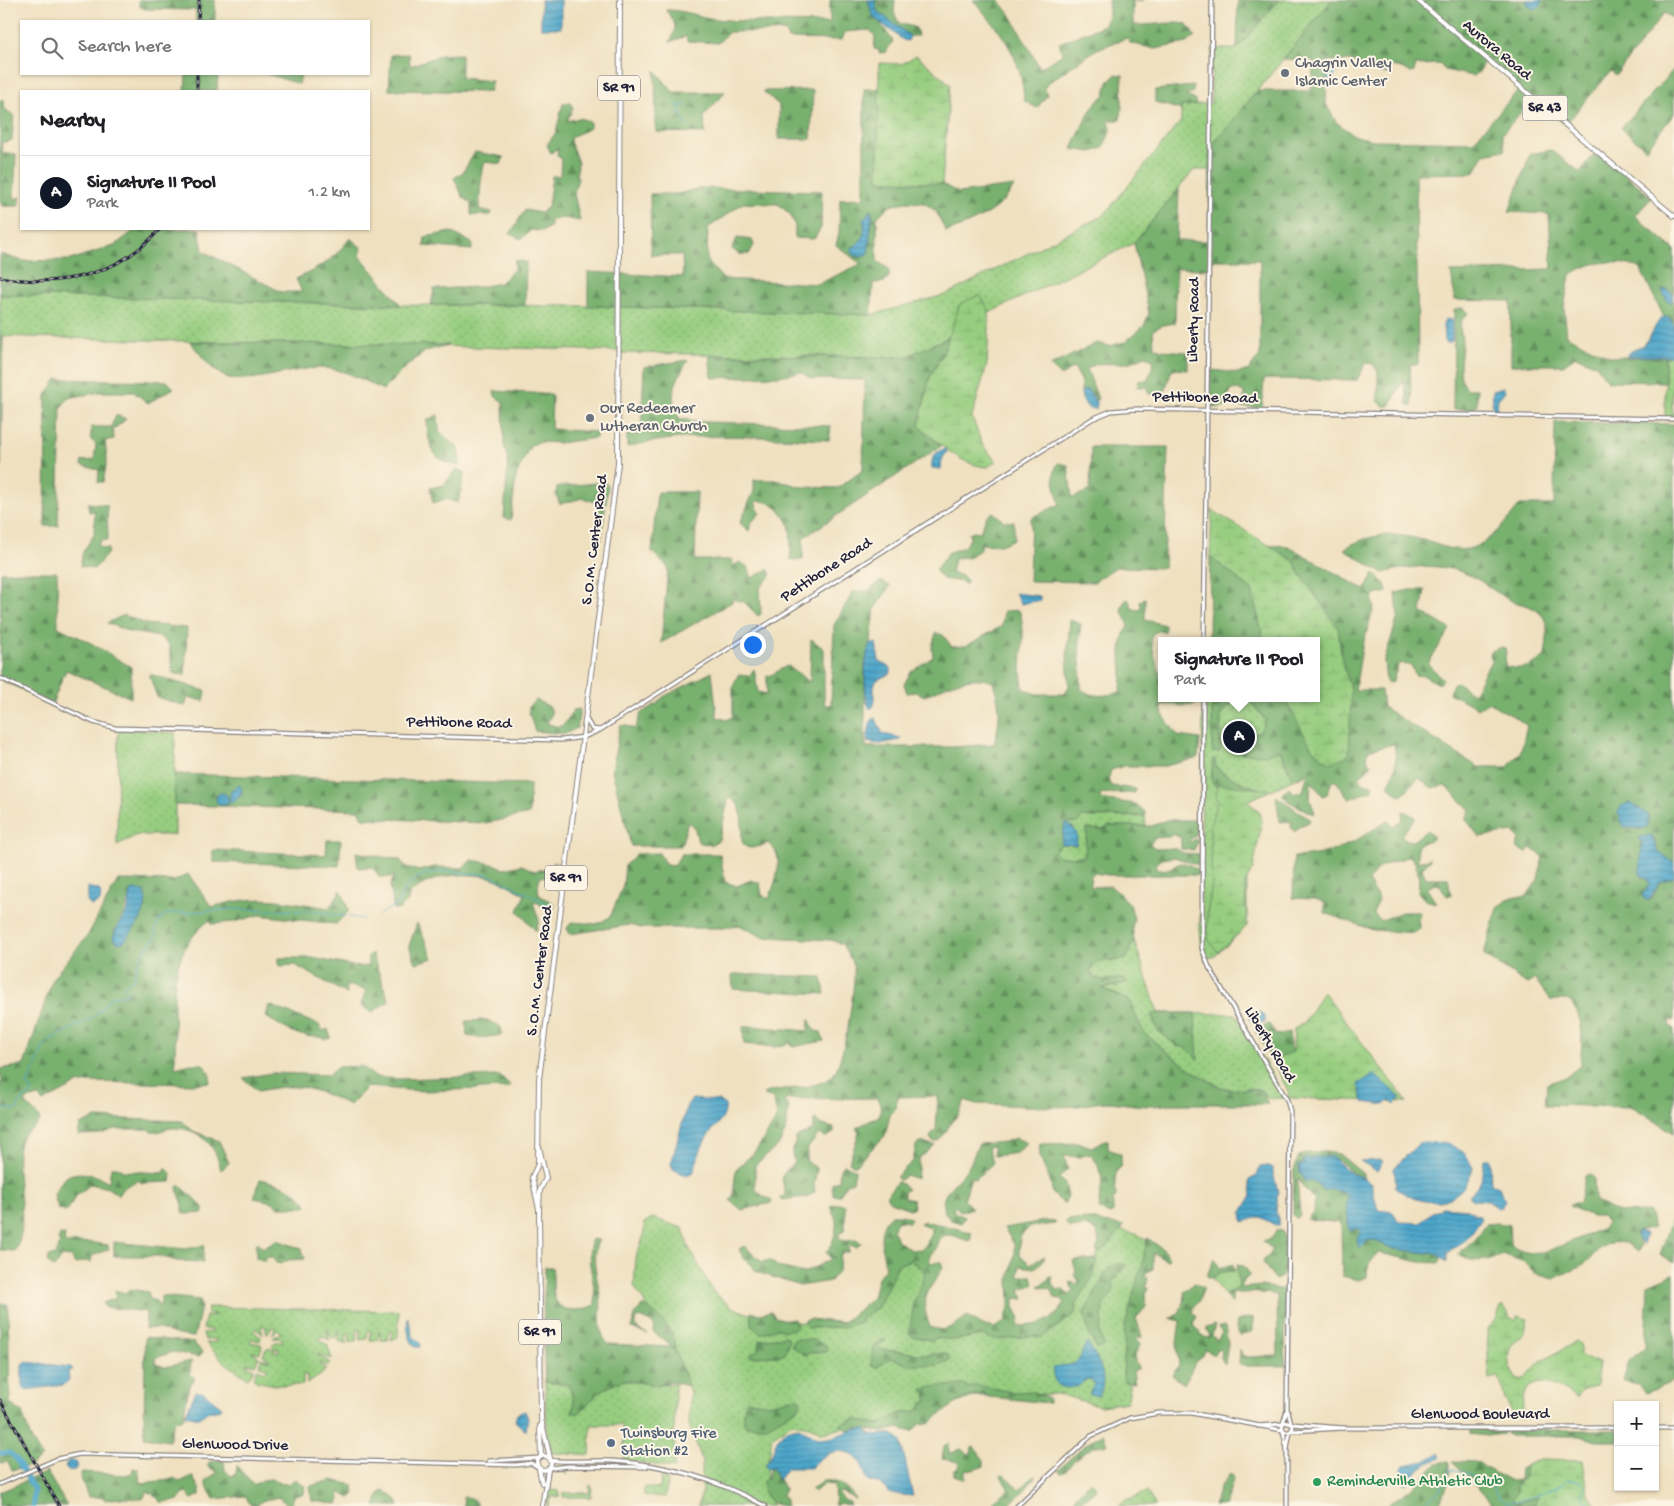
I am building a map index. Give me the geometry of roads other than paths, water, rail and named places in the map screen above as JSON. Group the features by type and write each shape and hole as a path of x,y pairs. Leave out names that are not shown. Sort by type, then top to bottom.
{"main road":[{"name":"S.O.M. Center Road","path":"539,1146 539,1079 618,463 620,0"},
{"name":"Aurora Road","path":"1417,0 1674,216"},
{"name":"SR 91","path":"539,1146 536,1171 532,1176 539,1209"},
{"name":"SR 91","path":"539,1146 546,1180 542,1184 539,1209 540,1457"},
{"path":"536,1171 544,1173"},
{"path":"534,1183 542,1184"},
{"name":"SR 91","path":"541,1419 550,1459"},
{"path":"546,1456 550,1459 543,1504 537,1463 540,1457 546,1456"},
{"path":"539,1468 549,1469"}],"street":[{"name":"Liberty Road","path":"1204,637 1212,0"},
{"name":"Pettibone Road","path":"0,678 93,722 109,727 562,740 584,737 600,730 1098,416 1117,410 1674,419"},
{"name":"Liberty Road","path":"1203,702 1202,948 1209,967 1286,1098 1290,1111 1288,1410 1291,1424"},
{"path":"586,719 592,729 600,730"},
{"name":"Liberty Road","path":"1283,1431 1283,1423 1288,1410"},
{"path":"1017,1506 1086,1440 1105,1427 1126,1419 1151,1414 1184,1413 1283,1431 1287,1450 1287,1506"},
{"path":"1257,1426 1283,1423"},
{"name":"Glenwood Boulevard","path":"1283,1423 1343,1428"},
{"path":"1287,1450 1291,1424"},
{"name":"Glenwood Boulevard","path":"1283,1431 1291,1432 1309,1428 1614,1428"},
{"path":"1659,1428 1674,1428"},
{"name":"Glenwood Drive","path":"0,1484 56,1459 86,1454 529,1463 539,1468"},
{"name":"Glenwood Drive","path":"476,1463 540,1457"},
{"path":"550,1459 560,1462 577,1460 612,1461 659,1468 720,1484 765,1506"},
{"path":"549,1469 592,1466 659,1468"}],"water":[{"path":"541,0 561,0 561,28 541,28"},
{"path":"868,0 875,0 877,11 910,36 908,41 903,40 873,17"},
{"path":"1527,0 1542,1 1540,7 1534,9 1527,4"},
{"path":"1335,63 1347,66 1337,72 1330,82 1327,78 1327,69"},
{"path":"870,210 872,216 868,253 861,257 854,255 851,249 863,237 864,220"},
{"path":"1665,289 1674,294 1672,302 1667,301 1662,290"},
{"path":"1664,317 1670,318 1674,326 1674,356 1627,356 1650,338 1658,322"},
{"path":"1445,319 1452,320 1452,341 1448,344 1444,341 1443,325"},
{"path":"1503,387 1505,391 1498,399 1497,409 1492,410 1493,390"},
{"path":"1084,390 1088,390 1097,404 1096,409 1088,408 1082,399 1081,393"},
{"path":"945,449 947,451 942,460 941,469 932,468 934,456 939,451"},
{"path":"1015,593 1040,596 1040,600 1021,604"},
{"path":"870,643 876,643 879,661 891,668 891,673 877,680 874,685 874,706 870,709 866,695 865,676 866,657"},
{"path":"875,717 883,734 901,738 900,740 880,744 867,742 870,723"},
{"path":"240,785 242,790 239,797 234,802 229,803 231,790"},
{"path":"222,793 228,799 222,805 216,799"},
{"path":"1630,803 1649,815 1647,827 1642,829 1624,827 1618,813 1621,806"},
{"path":"1065,823 1076,832 1076,845 1061,844"},
{"path":"1651,835 1658,852 1674,862 1674,877 1660,882 1649,900 1645,900 1642,895 1650,884 1648,879 1640,874 1642,843 1638,838"},
{"path":"88,887 99,890 101,895 100,902 91,906 87,902"},
{"path":"133,890 144,891 146,898 144,912 124,942 118,943 113,938 128,909 130,895"},
{"path":"1258,1011 1265,1016 1265,1022 1252,1023 1249,1018"},
{"path":"1374,1074 1401,1098 1395,1104 1390,1100 1385,1105 1363,1102 1358,1084"},
{"path":"692,1099 719,1101 725,1105 725,1111 722,1119 704,1143 693,1173 687,1176 673,1169 671,1164 687,1105"},
{"path":"1424,1142 1447,1143 1465,1153 1473,1168 1460,1191 1450,1198 1440,1201 1416,1199 1394,1186 1396,1184 1394,1168 1418,1144"},
{"path":"1314,1157 1332,1157 1352,1174 1364,1178 1371,1184 1378,1210 1393,1212 1399,1222 1420,1223 1432,1212 1441,1210 1441,1207 1467,1209 1470,1212 1472,1211 1473,1214 1479,1215 1481,1219 1467,1239 1447,1253 1447,1262 1438,1254 1393,1249 1373,1240 1368,1240 1359,1249 1357,1238 1361,1231 1358,1228 1349,1230 1346,1202 1348,1199 1345,1193 1329,1188 1324,1191 1316,1182 1304,1181 1303,1176 1300,1174 1299,1165 1305,1163 1302,1161 1306,1158 1310,1160"},
{"path":"1484,1159 1489,1159 1490,1161 1491,1184 1499,1187 1505,1201 1498,1208 1488,1201 1473,1200 1469,1196 1481,1181"},
{"path":"1381,1160 1383,1161 1377,1171 1360,1161"},
{"path":"1268,1166 1272,1168 1278,1192 1276,1212 1280,1225 1275,1225 1260,1217 1243,1222 1242,1212 1252,1195 1249,1180 1257,1176 1260,1167"},
{"path":"1637,1231 1646,1234 1643,1245 1636,1236"},
{"path":"408,1317 413,1336 421,1344 420,1347 415,1347 409,1336 407,1328"},
{"path":"1086,1343 1088,1343 1099,1362 1103,1375 1102,1389 1099,1396 1089,1394 1094,1384 1091,1379 1069,1388 1060,1386 1053,1376 1053,1367 1074,1364 1080,1358"},
{"path":"27,1362 71,1367 73,1370 68,1371 69,1380 64,1385 25,1390 22,1385 22,1364"},
{"path":"196,1391 204,1393 222,1407 207,1412 200,1418 185,1415"},
{"path":"525,1411 528,1418 526,1431 515,1421 517,1414"},
{"path":"799,1427 814,1436 822,1438 834,1437 859,1429 866,1429 869,1433 878,1435 894,1435 901,1442 913,1496 891,1494 879,1483 869,1482 859,1461 847,1452 840,1451 827,1454 811,1468 787,1468 778,1480 773,1468 767,1469 765,1466 779,1437 792,1428"},
{"path":"1439,1453 1441,1458 1421,1468 1407,1484 1403,1482 1401,1469 1404,1465 1425,1461"},
{"path":"71,1460 77,1466 71,1472 65,1466"}],"waterway":[{"path":"677,104 686,125"},
{"path":"678,105 687,106"},
{"path":"378,915 395,906 407,886 417,878 428,873 448,871 489,875 552,906"},
{"path":"0,1108 16,1110 22,1099 30,1095 32,1090 27,1085 44,1046 51,1039 93,1018 112,996 128,994 123,987 134,979 137,965 147,946 155,938 157,924 165,914 234,909 310,911 364,919"},
{"path":"0,1453 10,1453 17,1460 34,1490 33,1506"},
{"path":"1422,1506 1438,1492 1450,1470 1460,1471 1489,1481 1498,1496 1506,1503 1546,1492 1567,1480 1580,1482 1585,1487 1582,1498 1594,1506"}],"railway":[{"path":"198,20 199,0"},
{"path":"197,75 197,90"},
{"path":"0,277 45,281 87,275 107,268 126,258 144,245 159,230"},
{"path":"0,1400 59,1506"}],"place":[{"name":"Chagrin Valley Islamic Center","path":"1285,73"},
{"name":"Our Redeemer Lutheran Church","path":"590,418"},
{"name":"Signature II Pool","path":"1239,737"},
{"name":"Twinsburg Fire Station #2","path":"611,1443"},
{"name":"Reminderville Athletic Club","path":"1317,1482"}]}
